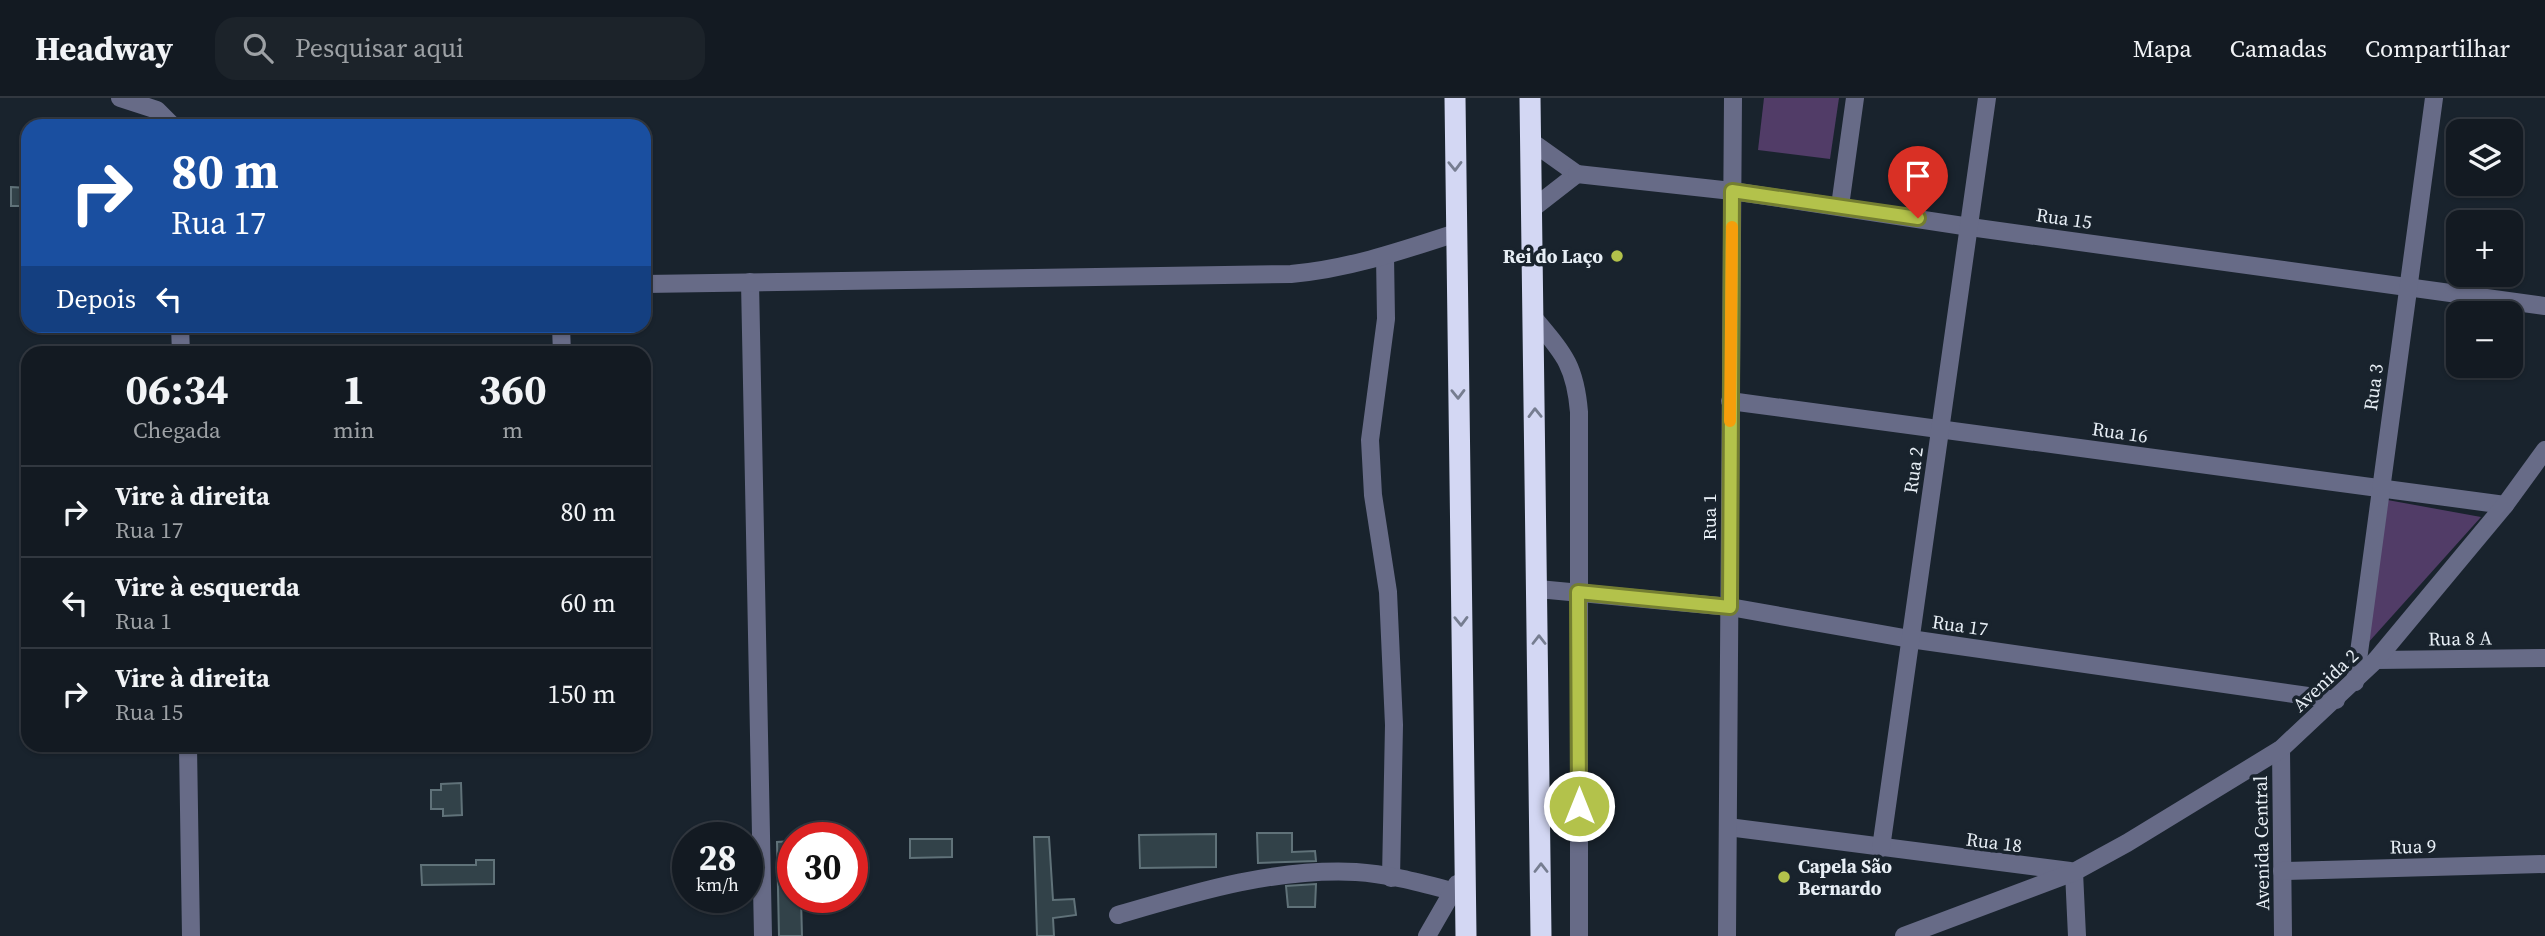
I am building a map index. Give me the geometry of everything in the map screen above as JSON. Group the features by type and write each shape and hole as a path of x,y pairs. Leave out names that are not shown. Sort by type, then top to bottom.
{"highway":[{"path":"1455,98 1466,936"},
{"path":"1530,98 1541,936"}],"street":[{"path":"120,98 157,110 166,119"},
{"name":"Rua 1","path":"1727,936 1733,98"},
{"path":"1840,206 1855,98"},
{"name":"Rua 2","path":"1881,848 1987,98"},
{"name":"Rua 3","path":"2355,682 2379,488 2434,98"},
{"path":"1532,142 1577,174 1532,209"},
{"name":"Rua 15","path":"1577,174 1732,191 1970,227 2545,306"},
{"path":"651,284 1291,274 1320,271 1385,256 1456,233"},
{"path":"1385,256 1386,319 1370,440 1373,495 1388,592 1394,725 1391,878"},
{"path":"750,282 762,936"},
{"path":"1534,317 1563,354 1573,374 1577,392 1579,936"},
{"name":"Rua 16","path":"1730,401 2505,505"},
{"name":"Avenida 2","path":"2074,872 2127,843 2281,749 2336,700 2376,660 2505,505 2545,450"},
{"name":"Rua 17","path":"1538,589 1730,607 1910,639 2336,700"},
{"name":"Rua 8 A","path":"2376,660 2545,658"},
{"name":"Avenida Central","path":"2281,749 2283,936"},
{"path":"188,752 191,936"},
{"name":"Rua 18","path":"1728,828 2074,872"},
{"name":"Rua 9","path":"2282,870 2545,864"},
{"path":"1118,915 1208,890 1264,878 1320,872 1360,873 1452,891"},
{"path":"1427,936 1464,872"},
{"path":"1903,936 2074,872 2077,936"}],"shaded area":[{"path":"1764,98 1839,98 1830,159 1758,150"},
{"path":"2382,499 2481,517 2358,654"}],"building":[{"path":"11,187 21,188 21,206 11,206"},
{"path":"461,783 462,815 443,816 443,809 431,809 431,790 441,790 441,784"},
{"path":"1257,833 1292,833 1292,852 1315,851 1316,861 1258,863"},
{"path":"1216,834 1216,867 1140,868 1139,835"},
{"path":"1034,837 1049,837 1053,900 1074,899 1076,915 1053,918 1054,936 1037,936"},
{"path":"910,839 952,839 952,857 910,858"},
{"path":"476,860 494,860 494,884 422,885 421,865 476,865"},
{"path":"1316,884 1315,907 1288,907 1286,886"},
{"path":"779,913 801,913 802,936 779,936"}],"slow traffic":[{"path":"1730,421 1732,227"}],"place":[{"name":"Rei do Laço","path":"1617,256"},
{"name":"Capela São Bernardo","path":"1784,877"}],"route":[{"path":"1579,806 1578,592 1730,607 1732,191 1918,218"}]}
